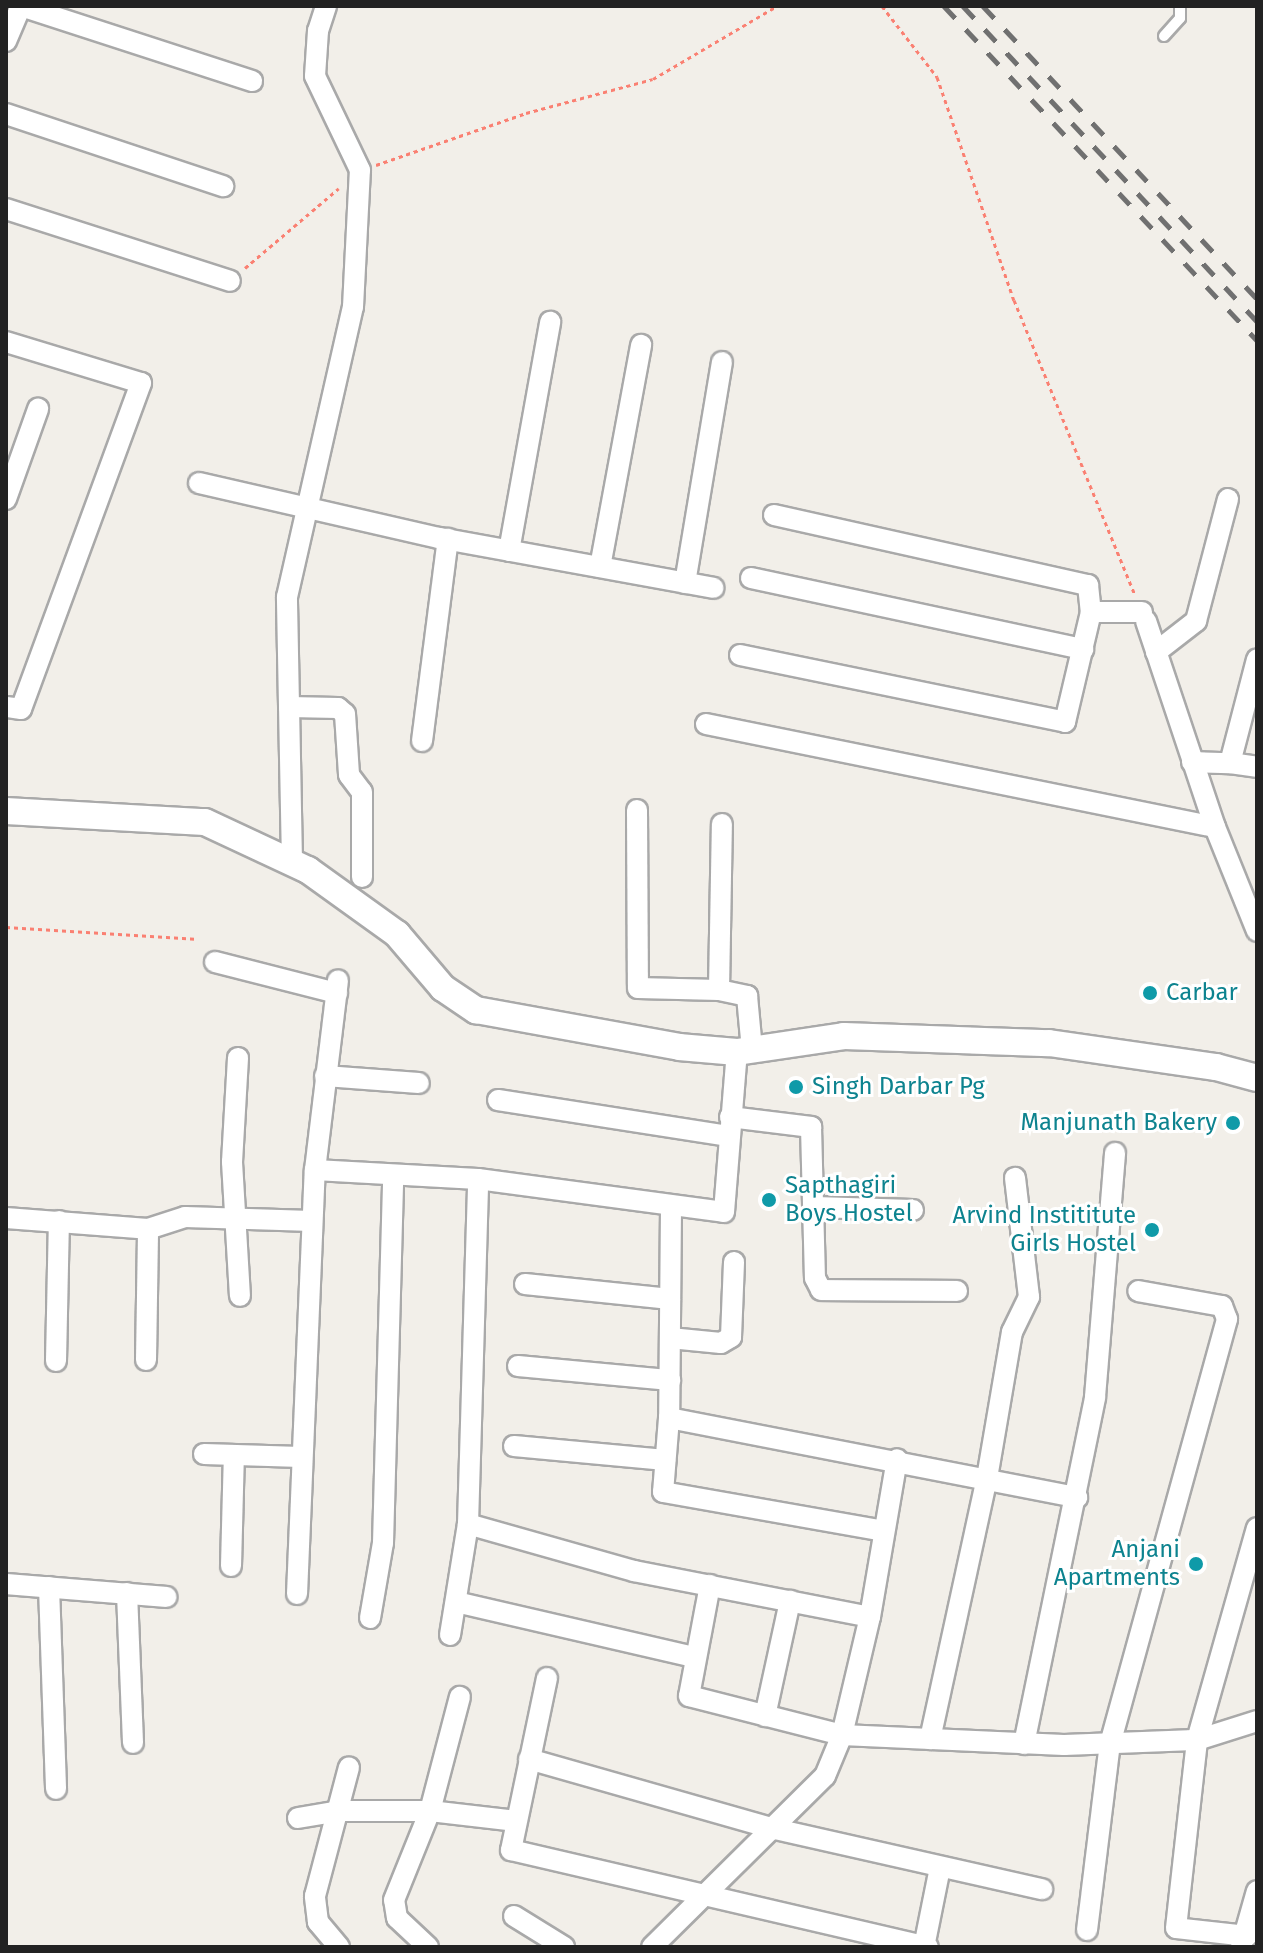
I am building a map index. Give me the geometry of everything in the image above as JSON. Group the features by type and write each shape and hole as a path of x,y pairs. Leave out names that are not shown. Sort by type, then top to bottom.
{"street":[{"path":"6,41 21,6 252,81"},
{"path":"292,862 287,597 353,307 360,170 315,76 318,31 326,6"},
{"path":"6,114 223,186"},
{"path":"6,209 230,281"},
{"path":"509,551 550,322"},
{"path":"6,342 141,383 21,709 6,707"},
{"path":"600,567 641,345"},
{"path":"685,583 722,362"},
{"path":"6,499 38,409"},
{"path":"199,483 448,539 713,588"},
{"path":"1156,652 1196,621 1228,499"},
{"path":"740,655 1057,723 1068,718 1091,612 1088,585 774,515"},
{"path":"422,741 448,539"},
{"path":"751,578 1083,649"},
{"path":"1091,612 1144,616 1215,827 1257,931"},
{"path":"1230,763 1257,659"},
{"path":"289,707 338,708 345,714 349,775 362,792 362,877"},
{"path":"706,724 1215,827"},
{"path":"1192,762 1257,767"},
{"path":"315,1170 478,1179 671,1208 724,1212 730,1127 744,1051 747,996 719,990 638,988 637,810"},
{"path":"6,811 205,822 292,862 397,934 443,988 476,1010 679,1047 744,1051 844,1036 1049,1043 1216,1067 1257,1078"},
{"path":"719,990 722,824"},
{"path":"215,962 338,986 315,1170 297,1594"},
{"path":"238,1058 235,1216 240,1296"},
{"path":"325,1076 419,1083"},
{"path":"498,1100 730,1127 811,1127 815,1278 821,1290 957,1291"},
{"path":"1024,1744 1077,1497 1095,1397 1115,1153"},
{"path":"370,1618 383,1543 393,1175"},
{"path":"930,1739 987,1478 1012,1332 1029,1297 1015,1178"},
{"path":"450,1635 468,1524 478,1179"},
{"path":"815,1207 913,1210"},
{"path":"671,1208 669,1418 663,1492 884,1531"},
{"path":"6,1218 148,1229 185,1217 235,1216 312,1221"},
{"path":"56,1361 59,1221"},
{"path":"146,1360 148,1229"},
{"path":"670,1338 721,1343 731,1337 734,1262"},
{"path":"525,1284 670,1299"},
{"path":"1087,1930 1110,1744 1227,1319 1222,1306 1138,1291"},
{"path":"518,1366 670,1380"},
{"path":"669,1418 897,1459 1077,1497"},
{"path":"514,1446 665,1460"},
{"path":"204,1454 301,1457"},
{"path":"231,1566 234,1455"},
{"path":"654,1946 825,1776 842,1735 870,1617 897,1459"},
{"path":"468,1524 634,1571 870,1617"},
{"path":"1257,1528 1197,1740 1176,1928 1244,1942 1257,1891"},
{"path":"6,1584 166,1597"},
{"path":"710,1585 689,1696 765,1716 842,1735 1024,1744 1197,1740 1257,1721"},
{"path":"49,1587 56,1789"},
{"path":"127,1593 133,1743"},
{"path":"765,1716 790,1601"},
{"path":"456,1602 694,1657"},
{"path":"547,1678 511,1850 925,1947 940,1868"},
{"path":"428,1947 397,1918 394,1900 430,1811 460,1697"},
{"path":"529,1759 775,1829 1042,1889"},
{"path":"339,1947 318,1922 315,1896 340,1811 349,1767"},
{"path":"298,1818 340,1811 430,1811 516,1821"},
{"path":"514,1916 564,1947"}],"lane":[{"path":"1164,36 1180,18 1180,6"}],"path":[{"path":"230,281 360,170 526,113 653,79 777,6"},
{"path":"882,6 937,77 1014,300 1144,616"},
{"path":"6,927 195,939"}],"railway":[{"path":"944,6 1257,341"},
{"path":"963,6 1257,321"},
{"path":"983,6 1257,299"}],"place":[{"name":"Carbar","path":"1150,993"},
{"name":"Singh Darbar Pg","path":"796,1087"},
{"name":"Manjunath Bakery","path":"1233,1123"},
{"name":"Sapthagiri Boys Hostel","path":"769,1200"},
{"name":"Arvind Instititute Girls Hostel","path":"1152,1230"},
{"name":"Anjani Apartments","path":"1196,1564"}]}
